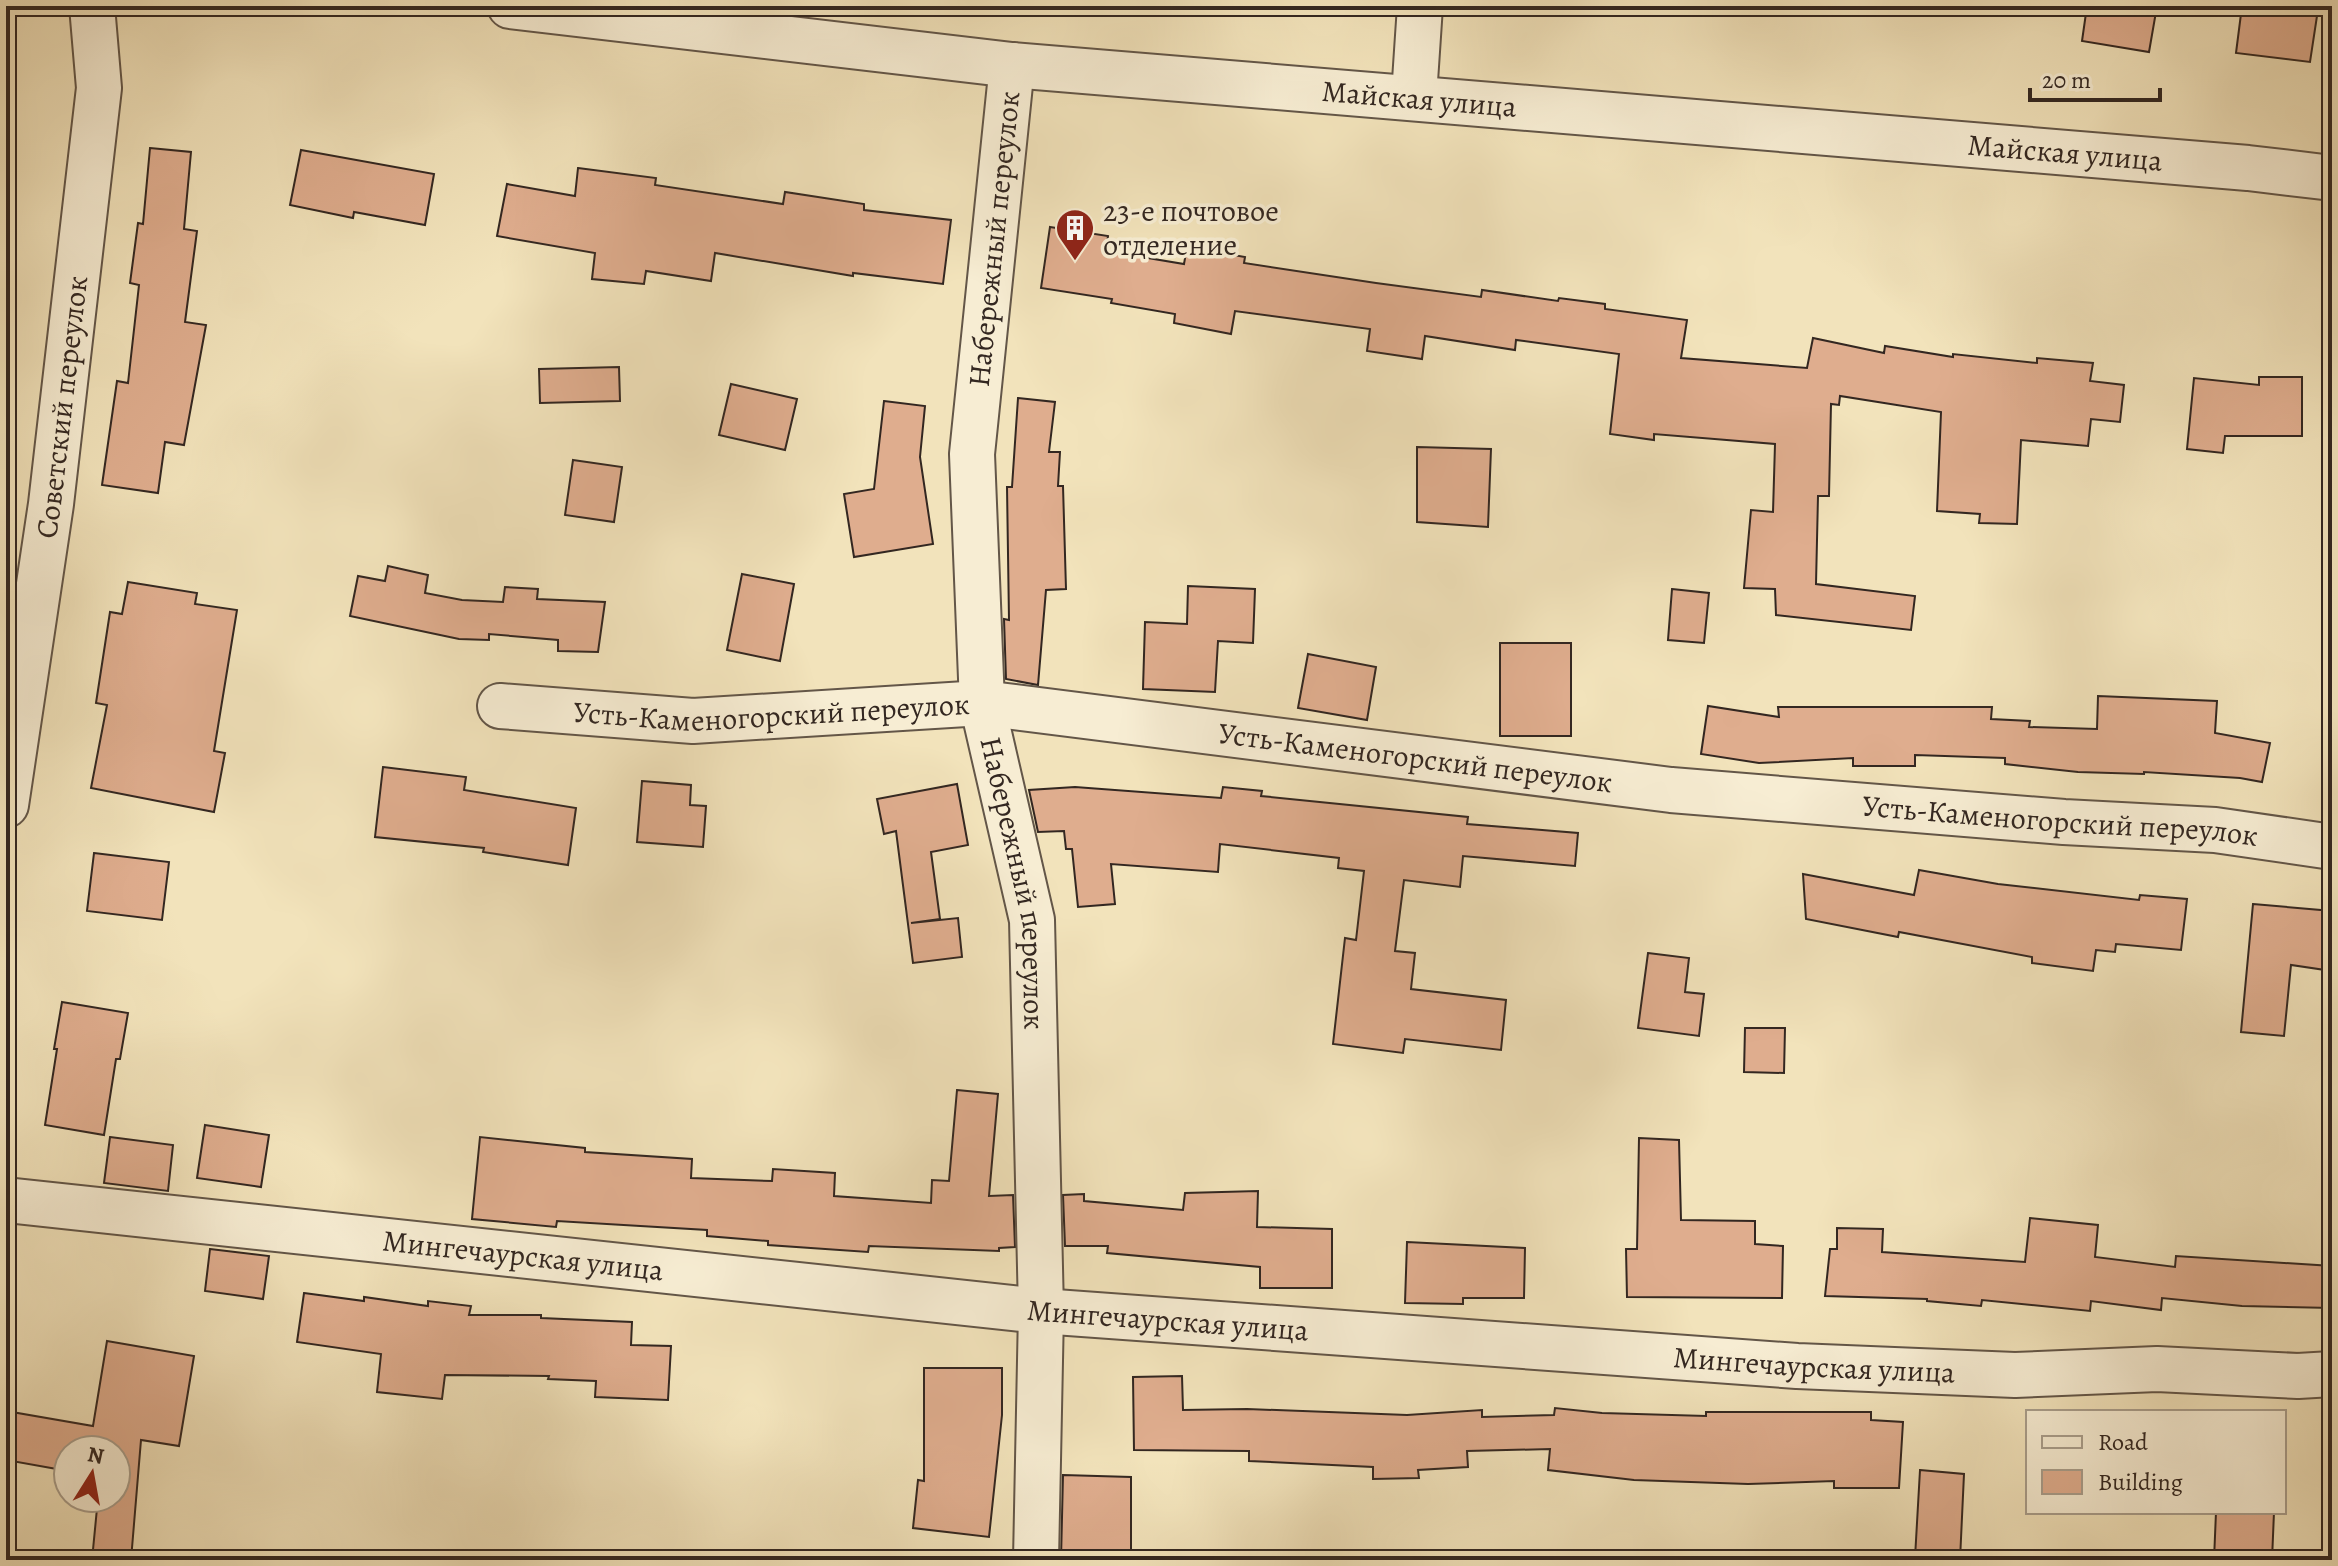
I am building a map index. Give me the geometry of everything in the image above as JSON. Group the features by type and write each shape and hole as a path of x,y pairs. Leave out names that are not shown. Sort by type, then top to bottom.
{"street":[{"name":"Советский переулок","path":"6,805 51,504 99,88 92,6"},
{"name":"Майская улица","path":"510,6 599,11 1012,65 2232,166 2332,178"},
{"path":"1414,96 1420,6"},
{"name":"Набережный переулок","path":"1012,65 972,454 982,703 1032,920 1041,1311 1036,1560"},
{"name":"Усть-Каменогорский переулок","path":"500,706 693,721 982,703 1671,790 2064,822 2215,830 2332,847"},
{"name":"Мингечаурская улица","path":"6,1200 1041,1311 1812,1367 2015,1375 2157,1369 2298,1376 2332,1374"}],"building":[{"path":"2087,6 2157,6 2149,52 2082,41"},
{"path":"2242,6 2285,6 2284,10 2317,16 2310,62 2236,53"},
{"path":"150,148 191,152 184,229 197,231 185,322 206,325 184,445 165,442 158,493 102,485 117,381 128,383 139,285 130,283 138,223 143,224"},
{"path":"301,150 434,174 425,225 354,212 353,218 290,205"},
{"path":"578,168 656,178 655,185 783,204 785,192 864,204 864,210 951,220 943,284 853,273 853,276 715,253 711,281 646,271 644,284 592,279 595,253 497,236 507,184 575,196"},
{"path":"1050,227 1108,236 1106,251 1184,264 1187,247 1245,257 1244,263 1376,283 1481,297 1482,290 1558,301 1559,298 1605,304 1605,309 1687,320 1681,358 1807,368 1813,338 1884,353 1885,346 1953,357 1953,354 2037,363 2037,358 2093,363 2090,381 2124,385 2120,422 2091,419 2088,446 2021,440 2017,524 1979,523 1980,514 1937,511 1941,412 1840,396 1839,405 1831,404 1829,496 1818,496 1816,584 1915,596 1911,630 1776,615 1775,589 1744,588 1751,510 1773,512 1775,444 1654,434 1654,440 1610,434 1619,354 1516,340 1515,350 1425,336 1422,359 1367,351 1370,329 1235,311 1231,334 1174,323 1175,314 1111,303 1112,299 1041,288"},
{"path":"619,367 620,401 540,403 539,369"},
{"path":"2259,377 2302,377 2302,436 2225,436 2223,453 2187,449 2194,378 2259,385"},
{"path":"731,384 797,399 785,450 719,435"},
{"path":"1018,398 1055,402 1049,452 1060,452 1058,486 1063,486 1066,589 1046,590 1038,685 1006,679 1004,619 1009,620 1007,487 1012,487"},
{"path":"884,401 925,406 920,457 933,544 854,557 844,494 874,489"},
{"path":"1417,447 1491,449 1488,527 1417,522"},
{"path":"573,460 622,467 614,522 565,515"},
{"path":"388,566 428,575 425,593 462,600 503,602 505,587 538,589 537,599 605,602 598,652 558,651 558,640 489,634 489,640 459,639 350,616 358,576 385,581"},
{"path":"742,574 794,584 780,661 727,650"},
{"path":"128,582 197,593 195,604 237,610 214,751 225,753 214,812 91,788 107,705 96,703 110,612 122,614"},
{"path":"1188,586 1255,589 1253,643 1218,641 1215,692 1143,689 1145,622 1187,624"},
{"path":"1672,589 1709,593 1704,643 1668,640"},
{"path":"1500,643 1571,643 1571,736 1500,736"},
{"path":"1308,654 1376,667 1367,720 1298,708"},
{"path":"2098,696 2217,701 2215,733 2270,743 2262,782 2144,772 2078,772 2005,764 2005,758 1915,755 1915,766 1853,766 1853,758 1759,763 1701,754 1708,706 1779,717 1778,707 1992,707 1991,719 2030,721 2029,727 2097,729"},
{"path":"383,767 466,777 464,790 576,808 568,865 483,852 484,848 375,837"},
{"path":"642,781 691,785 690,805 706,806 703,847 637,842"},
{"path":"957,784 968,845 931,852 940,919 911,923 958,918 962,957 913,963 896,831 884,834 877,799"},
{"path":"1075,787 1221,798 1223,787 1262,791 1261,796 1468,817 1467,824 1578,833 1575,866 1463,856 1460,887 1404,880 1395,951 1415,953 1411,989 1506,1000 1501,1050 1405,1039 1403,1053 1333,1044 1345,938 1356,940 1364,871 1338,868 1339,858 1220,844 1218,872 1111,864 1115,904 1078,907 1072,849 1066,849 1064,831 1038,832 1029,790"},
{"path":"94,853 169,862 162,920 87,911"},
{"path":"1919,870 1998,884 2139,900 2140,895 2187,899 2181,950 2116,944 2115,952 2096,950 2093,971 2032,963 2032,957 1899,932 1898,937 1806,919 1803,874 1914,895"},
{"path":"2253,904 2332,911 2332,971 2291,965 2284,1036 2241,1032"},
{"path":"1648,953 1689,958 1685,992 1704,994 1699,1036 1638,1028"},
{"path":"62,1002 128,1013 120,1059 116,1059 104,1135 45,1125"},
{"path":"1745,1028 1785,1028 1784,1073 1744,1072"},
{"path":"957,1090 998,1094 989,1196 1013,1195 1015,1247 999,1248 999,1251 869,1246 868,1252 768,1245 768,1241 707,1236 707,1230 557,1221 556,1227 472,1219 480,1137 585,1148 585,1152 692,1159 691,1178 772,1181 773,1169 835,1173 834,1196 931,1203 932,1180 949,1181"},
{"path":"205,1125 269,1135 261,1187 197,1178"},
{"path":"110,1137 173,1145 168,1191 104,1183"},
{"path":"1639,1138 1679,1140 1681,1220 1755,1221 1755,1244 1783,1246 1782,1298 1627,1297 1626,1249 1637,1249"},
{"path":"1258,1191 1257,1227 1332,1229 1332,1288 1260,1288 1260,1267 1107,1253 1108,1246 1065,1246 1063,1195 1084,1194 1084,1201 1183,1210 1185,1193"},
{"path":"2030,1218 2098,1225 2095,1257 2175,1267 2176,1256 2332,1266 2332,1308 2242,1306 2162,1298 2161,1310 2091,1301 2090,1311 1982,1300 1981,1306 1927,1299 1825,1296 1830,1249 1837,1249 1837,1228 1883,1229 1882,1252 2025,1262"},
{"path":"1407,1242 1525,1248 1524,1298 1463,1298 1463,1304 1405,1303"},
{"path":"210,1249 269,1256 263,1299 205,1291"},
{"path":"304,1293 428,1306 428,1301 471,1306 469,1315 541,1315 541,1318 632,1322 631,1345 671,1346 668,1400 595,1397 596,1381 548,1379 549,1376 445,1375 442,1399 377,1392 381,1354 297,1342"},
{"path":"107,1341 194,1356 179,1446 141,1440 131,1560 92,1560 96,1514 132,1514 132,1434 52,1434 52,1468 6,1460 6,1411 93,1426"},
{"path":"924,1368 1002,1368 1002,1415 989,1537 913,1528 918,1480 924,1481"},
{"path":"1182,1376 1183,1410 1247,1409 1407,1415 1482,1410 1482,1417 1554,1415 1555,1408 1602,1413 1706,1416 1706,1412 1871,1412 1871,1420 1903,1422 1899,1488 1834,1488 1834,1481 1748,1484 1634,1480 1548,1470 1550,1449 1467,1451 1468,1467 1418,1470 1419,1478 1373,1479 1373,1467 1249,1461 1249,1451 1134,1450 1133,1377"},
{"path":"1920,1470 1964,1474 1960,1560 1915,1558"},
{"path":"1063,1475 1131,1477 1131,1560 1061,1560"},
{"path":"2216,1514 2274,1514 2272,1560 2214,1560"}],"place":[{"name":"23-е почтовое отделение","path":"1075,262"}]}
